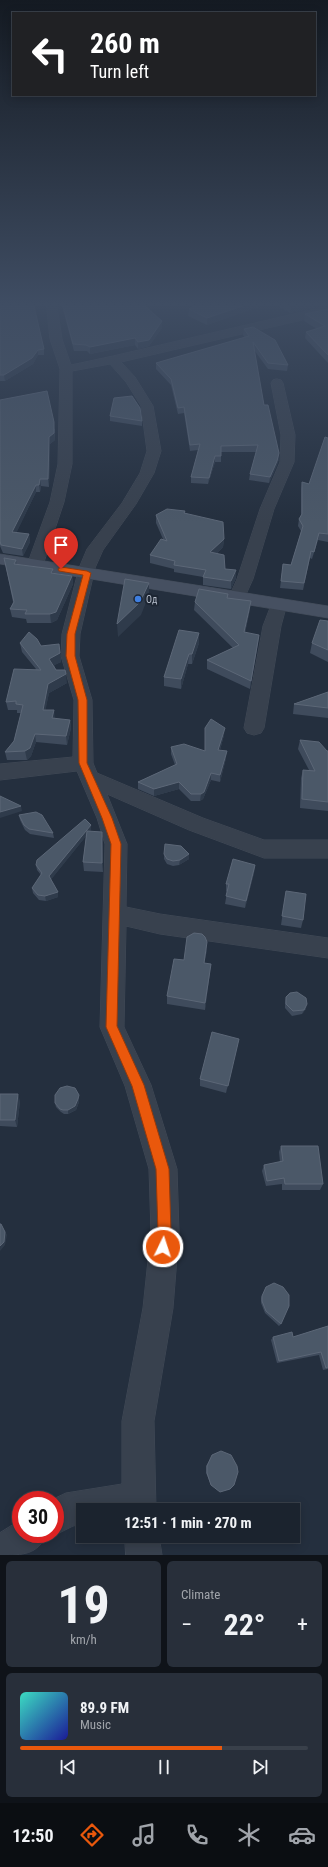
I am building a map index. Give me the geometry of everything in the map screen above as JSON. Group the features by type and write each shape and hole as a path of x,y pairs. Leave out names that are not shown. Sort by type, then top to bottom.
{"main road":[{"path":"0,559 328,612"}],"street":[{"path":"35,565 57,502 65,464 66,379"},
{"path":"130,379 147,406 154,451 147,473 129,504 95,549 87,568 71,634 70,656 83,700 86,770 107,818 116,844 112,1027 138,1085 163,1169 165,1232 158,1308 138,1421 139,1503"},
{"path":"236,597 245,579 267,508 287,462 288,435 277,384"},
{"path":"254,728 272,626 279,604"},
{"path":"0,772 86,770 196,824 264,848 328,849"},
{"path":"114,914 160,924 328,948"},
{"path":"64,1511 76,1509"},
{"path":"0,1554 16,1543"},
{"path":"143,1543 144,1555"}],"building":[{"path":"171,379 259,379 264,405 268,405 279,453 270,477 250,474 258,445 221,446 221,456 215,456 209,478 191,477 200,444 190,445 184,407 178,408"},
{"path":"47,391 54,422 54,433 49,437 48,479 40,479 39,485 36,485 12,532 29,534 22,549 1,545 0,400"},
{"path":"132,396 140,408 142,421 110,416 114,398"},
{"path":"325,437 328,438 328,534 319,533 314,552 311,551 304,583 281,581 283,564 291,565 303,526 299,519 302,514 302,482 309,484"},
{"path":"167,509 185,511 184,513 223,522 224,539 210,552 224,555 225,569 236,570 231,581 203,577 206,570 174,565 175,561 150,555 161,539 167,541 156,515"},
{"path":"4,558 16,560 14,564 53,569 51,573 72,576 56,612 50,614 25,614 27,610 10,609 14,602"},
{"path":"125,579 149,583 140,602 117,624"},
{"path":"199,589 228,594 227,598 251,601 244,632 259,635 251,681 207,660 239,645 195,602"},
{"path":"320,620 328,621 328,650 312,643"},
{"path":"179,630 199,633 192,654 189,654 181,679 164,677"},
{"path":"29,632 37,639 41,646 59,644 60,653 49,659 56,670 65,670 66,674 48,684 43,710 54,710 52,718 70,720 66,736 35,734 30,748 25,751 5,752 14,741 23,705 16,704 16,701 6,702 14,669 41,670 20,643"},
{"path":"328,692 328,708 294,704"},
{"path":"211,719 225,728 218,750 227,751 220,775 211,773 204,792 201,794 191,794 179,782 154,789 138,782 177,764 171,747 184,744 205,751 205,728"},
{"path":"300,740 319,742 328,751 328,802 302,799 303,770 315,771"},
{"path":"0,796 21,806 0,812"},
{"path":"36,812 42,815 53,833 29,829 24,825 19,815"},
{"path":"85,819 91,825 49,876 58,892 45,896 38,895 32,888 42,873 36,865 37,860"},
{"path":"87,831 102,832 102,863 83,862"},
{"path":"165,844 181,846 189,854 180,860 173,861 167,859 164,854"},
{"path":"233,859 255,865 246,901 226,896 229,884 226,884"},
{"path":"286,891 306,894 303,920 282,916"},
{"path":"194,933 202,934 205,937 207,942 204,963 211,964 205,1003 167,996 174,959 184,960 187,937"},
{"path":"297,992 306,998 307,1004 304,1010 293,1011 286,1004 286,997 290,993"},
{"path":"212,1032 239,1039 228,1086 200,1079"},
{"path":"67,1086 75,1088 79,1095 75,1106 68,1110 63,1110 60,1109 55,1103 55,1095 60,1088"},
{"path":"0,1094 18,1094 15,1120 0,1120"},
{"path":"281,1146 318,1146 323,1184 285,1184 284,1178 267,1181 264,1165 283,1161"},
{"path":"0,1224 5,1232 4,1242 0,1246"},
{"path":"274,1283 283,1287 289,1295 289,1306 281,1324 266,1311 262,1301 262,1296 266,1287"},
{"path":"328,1326 328,1367 326,1368 321,1352 279,1361 273,1337 292,1332 293,1337"},
{"path":"221,1451 231,1455 237,1466 238,1472 234,1485 230,1489 220,1492 211,1485 207,1473 207,1466 212,1455"}],"place":[{"name":"Од","path":"138,599"}],"route":[{"path":"61,569 87,573 71,634 70,656 83,700 83,763 107,818 116,844 112,1027 138,1085 163,1169 165,1232 163,1247"}]}
